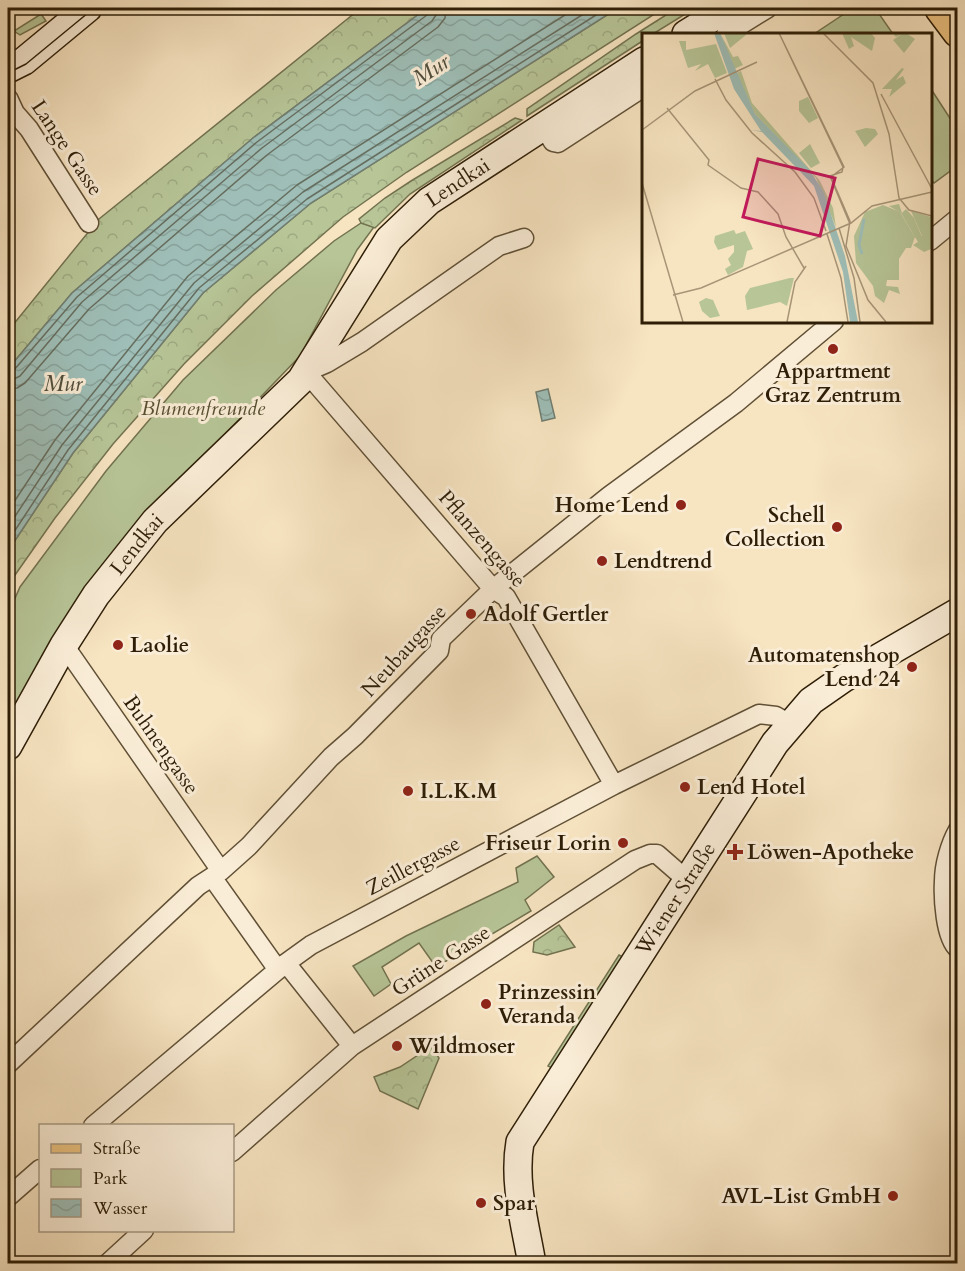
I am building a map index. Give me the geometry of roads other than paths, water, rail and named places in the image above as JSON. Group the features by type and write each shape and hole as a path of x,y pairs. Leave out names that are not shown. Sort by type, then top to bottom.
{"main road":[{"path":"8,69 24,61 88,8"},
{"path":"688,33 728,8"},
{"path":"940,8 957,32"},
{"name":"Lendkai","path":"8,746 64,645 96,595 155,521 301,380 389,238 429,201 642,63"},
{"name":"Wiener Straße","path":"532,1263 519,1200 517,1173 520,1142 775,743 811,701 844,678 957,612"}],"street":[{"path":"728,33 768,8"},
{"path":"543,126 553,142 558,143 642,88"},
{"name":"Lange Gasse","path":"8,98 15,113 29,129 89,223"},
{"path":"932,239 957,218"},
{"name":"Lendkai","path":"306,372 327,363 363,342 499,246 524,238"},
{"name":"Neubaugasse","path":"8,1064 198,886 249,846 331,757 356,736 439,651 441,639 493,589 609,496 736,404 833,322"},
{"name":"Pflanzengasse","path":"306,372 493,589 506,597 614,785"},
{"name":"Buhnengasse","path":"64,645 216,874 282,966 352,1046"},
{"name":"Zeillergasse","path":"94,1124 282,966 311,945 614,785 759,714 776,716 790,724"},
{"path":"957,830 952,839 944,880 948,936 957,949"},
{"name":"Grüne Gasse","path":"234,1150 352,1046 635,860 650,854 657,855 688,881"},
{"path":"8,1197 39,1170"},
{"path":"107,1263 142,1232"}],"water":[{"name":"Mur","path":"427,8 618,8 311,203 203,293 73,453 8,551 8,369 72,293 253,138"},
{"path":"548,389 555,418 542,421 536,392"}],"tram line":[{"path":"8,73 26,64 94,8"}],"place":[{"name":"Appartment Graz Zentrum","path":"833,349"},
{"name":"Home Lend","path":"681,505"},
{"name":"Schell Collection","path":"837,527"},
{"name":"Lendtrend","path":"602,561"},
{"name":"Adolf Gertler","path":"471,614"},
{"name":"Laolie","path":"118,645"},
{"name":"Automatenshop Lend 24","path":"912,667"},
{"name":"Lend Hotel","path":"685,787"},
{"name":"I.L.K.M","path":"408,791"},
{"name":"Friseur Lorin","path":"623,843"},
{"name":"Löwen-Apotheke","path":"735,852"},
{"name":"Prinzessin Veranda","path":"486,1004"},
{"name":"Wildmoser","path":"397,1046"},
{"name":"AVL-List GmbH","path":"893,1196"},
{"name":"Spar","path":"481,1203"}],"park label":[{"name":"Blumenfreunde","path":"203,408"}]}
